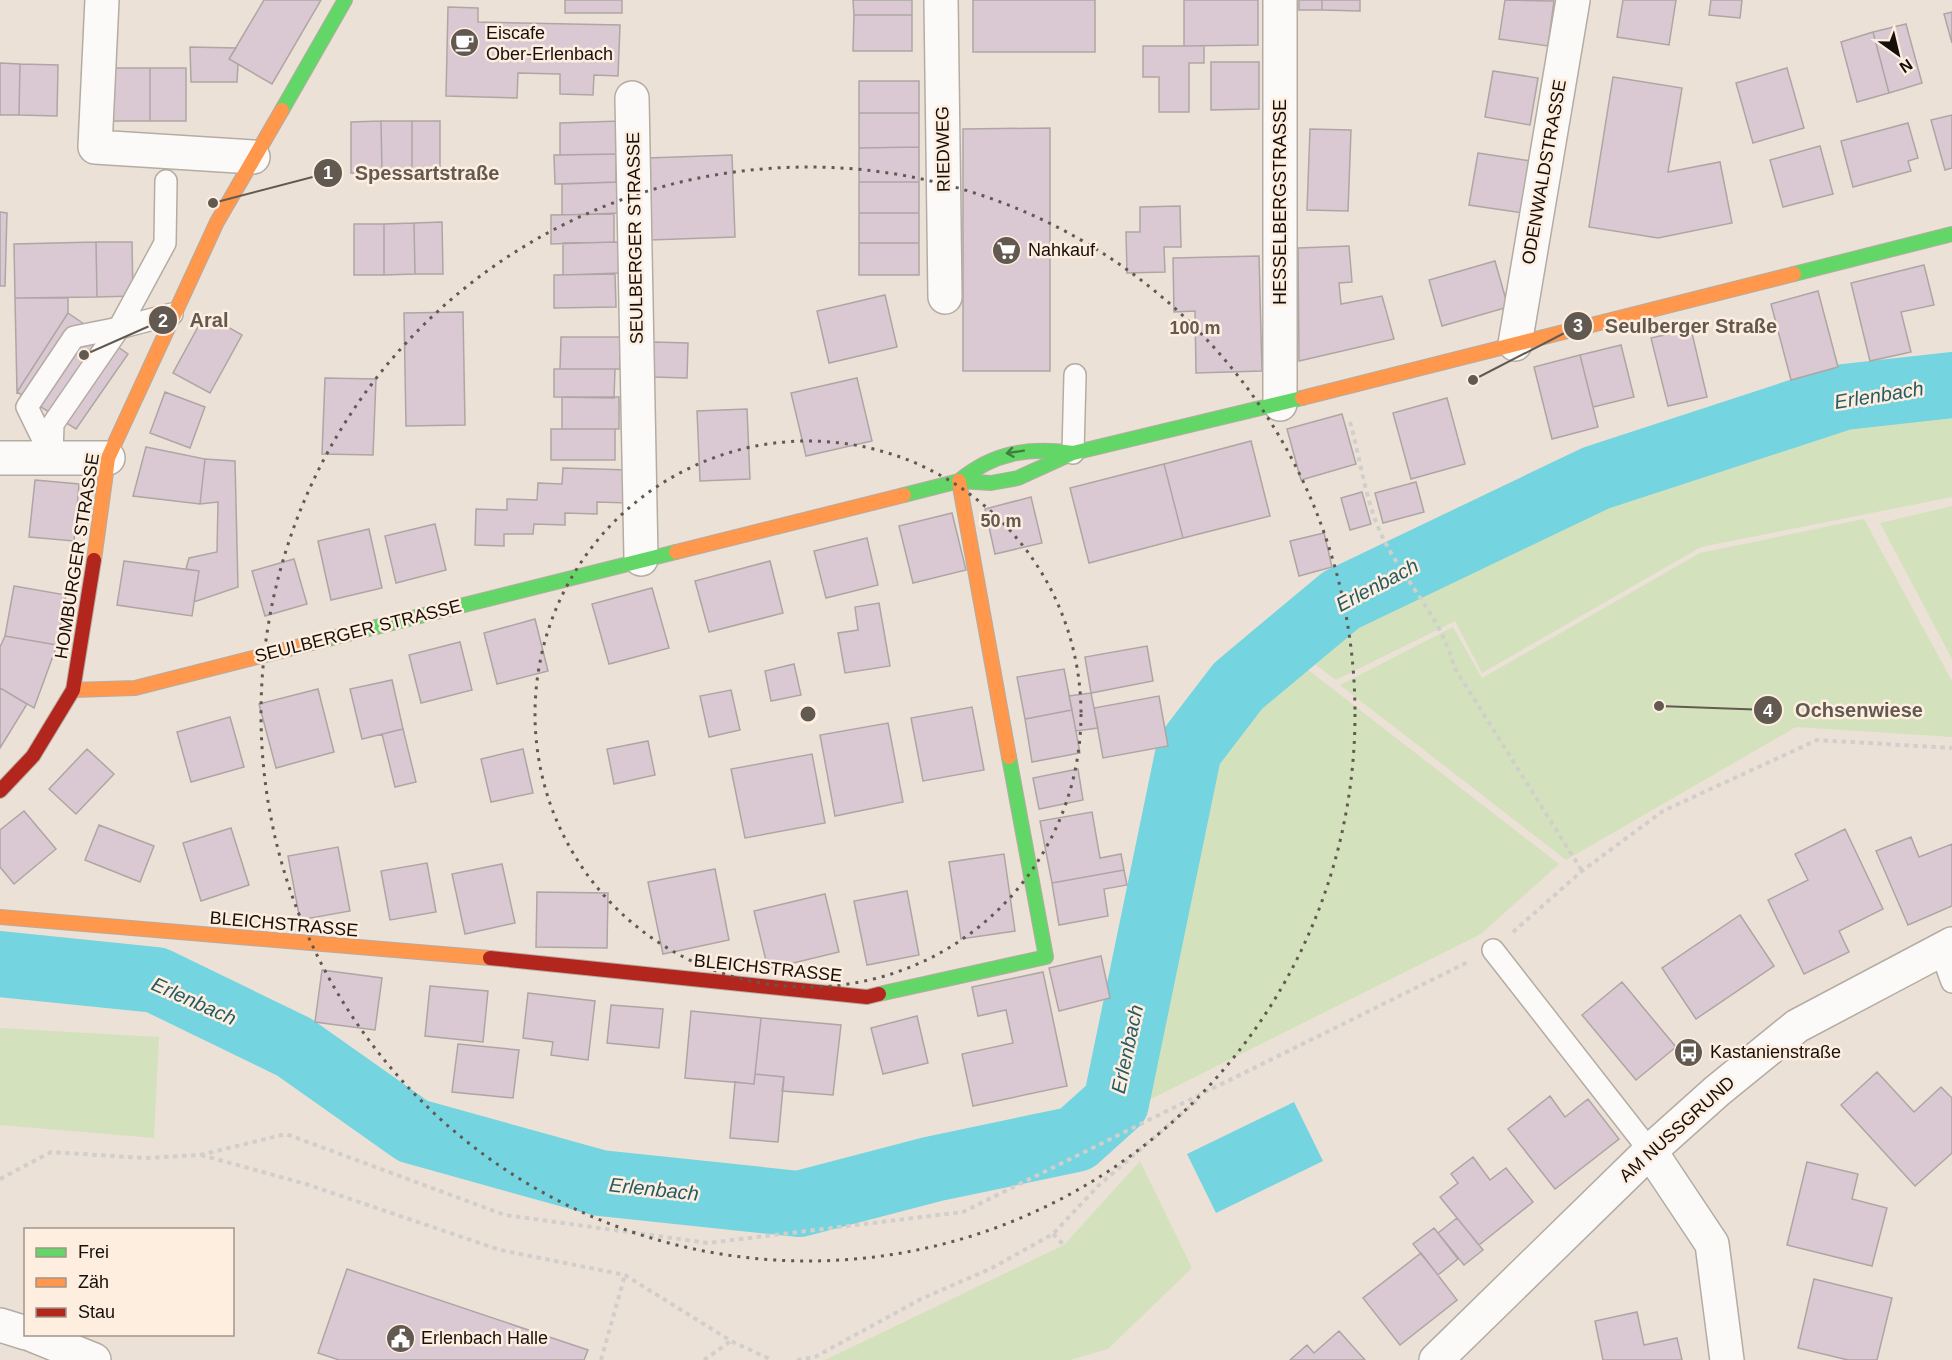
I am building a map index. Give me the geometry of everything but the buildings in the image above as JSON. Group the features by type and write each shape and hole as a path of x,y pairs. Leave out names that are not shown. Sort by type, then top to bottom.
{"street":[{"path":"102,0 95,147 253,157"},
{"name":"HOMBURGER STRASSE","path":"0,791 33,756 73,690 85,627 108,458 172,314 217,222 345,0"},
{"name":"RIEDWEG","path":"941,0 945,297"},
{"name":"HESSELBERGSTRASSE","path":"1280,0 1280,404"},
{"name":"ODENWALDSTRASSE","path":"1515,344 1573,0"},
{"name":"SEULBERGER STRASSE","path":"632,98 641,559"},
{"name":"SEULBERGER STRASSE","path":"73,690 135,688 958,481 984,484 1013,481 1043,470 1073,453 1280,404 1952,234"},
{"name":"SEULBERGER STRASSE","path":"958,481 978,463 1004,453 1039,448 1073,453"},
{"path":"0,458 108,458"},
{"name":"BLEICHSTRASSE","path":"0,917 595,968 867,998 1046,957 958,481"},
{"name":"AM NUSSGRUND","path":"1436,1360 1650,1151 1717,1091 1797,1026 1946,947"},
{"path":"1650,1151 1712,1244 1727,1360"},
{"path":"0,1324 24,1332"},
{"path":"33,1336 94,1360"}],"lane":[{"path":"51,458 53,424 119,328 165,243 166,181"},
{"path":"118,302 119,328"},
{"path":"51,458 27,407 74,337 172,314"},
{"path":"1073,453 1075,375"},
{"path":"1946,947 1952,982"},
{"path":"1493,950 1650,1151"}],"path":[{"path":"1341,388 1376,521 1385,541 1449,646 1454,667 1582,871"},
{"path":"0,1179 51,1152 144,1158 200,1155 286,1134 505,1215 708,1243 963,1212 1493,950 1582,871 1663,812 1817,740 1952,748"},
{"path":"797,1360 815,1357 921,1299 990,1269 1053,1234 1099,1185 1205,1094"},
{"path":"200,1155 306,1184 500,1250 625,1275 731,1341 772,1360"},
{"path":"1053,1234 1064,1245"},
{"path":"601,1360 625,1275"},
{"path":"706,1360 731,1341"}],"green space":[{"path":"1952,391 1952,497 1701,547 1482,673 1455,621 1336,680 1292,647 1321,622 1380,589 1579,499 1757,436"},
{"path":"1952,506 1952,659 1880,523"},
{"path":"1864,519 1952,681 1952,737 1796,727 1566,860 1340,685 1453,627 1482,678 1700,553"},
{"path":"1285,652 1559,864 1481,934 1127,1111 1202,755 1236,695"},
{"path":"0,1028 159,1037 154,1138 0,1125"},
{"path":"1140,1161 1192,1268 1108,1349 1070,1360 825,1360 1064,1245"}],"water":[{"path":"1294,1102 1323,1161 1216,1213 1187,1154"}],"waterway":[{"name":"Erlenbach","path":"0,964 156,980 294,1047 413,1131 600,1183 799,1204 933,1169 1076,1139 1116,1103 1189,750 1238,686 1341,600 1596,478 1844,397 1952,385"}],"traffic: fast":[{"path":"282,110 345,0"},
{"path":"1794,274 1952,234"},
{"path":"904,495 959,481 991,483 1018,478 1073,453 1302,398"},
{"path":"959,481 985,464 1013,454 1042,451 1073,453"},
{"path":"312,643 676,552"},
{"path":"879,994 1046,957 1009,757"}],"traffic: slow":[{"path":"94,560 108,458 217,222 282,110"},
{"path":"1302,398 1794,274"},
{"path":"959,481 1009,757"},
{"path":"676,552 904,495"},
{"path":"73,690 135,688 312,643"},
{"path":"0,917 490,958"}],"traffic: jam":[{"path":"0,791 33,756 73,690 94,560"},
{"path":"490,958 867,997 879,994"}],"place":[{"name":"Eiscafe Ober-Erlenbach","path":"465,43"},
{"name":"Spessartstraße","path":"213,203"},
{"name":"Nahkauf","path":"1007,250"},
{"name":"Aral","path":"84,355"},
{"name":"Seulberger Straße","path":"1473,380"},
{"name":"Ochsenwiese","path":"1659,706"},
{"name":"Kastanienstraße","path":"1689,1052"},
{"name":"Erlenbach Halle","path":"400,1338"}]}
